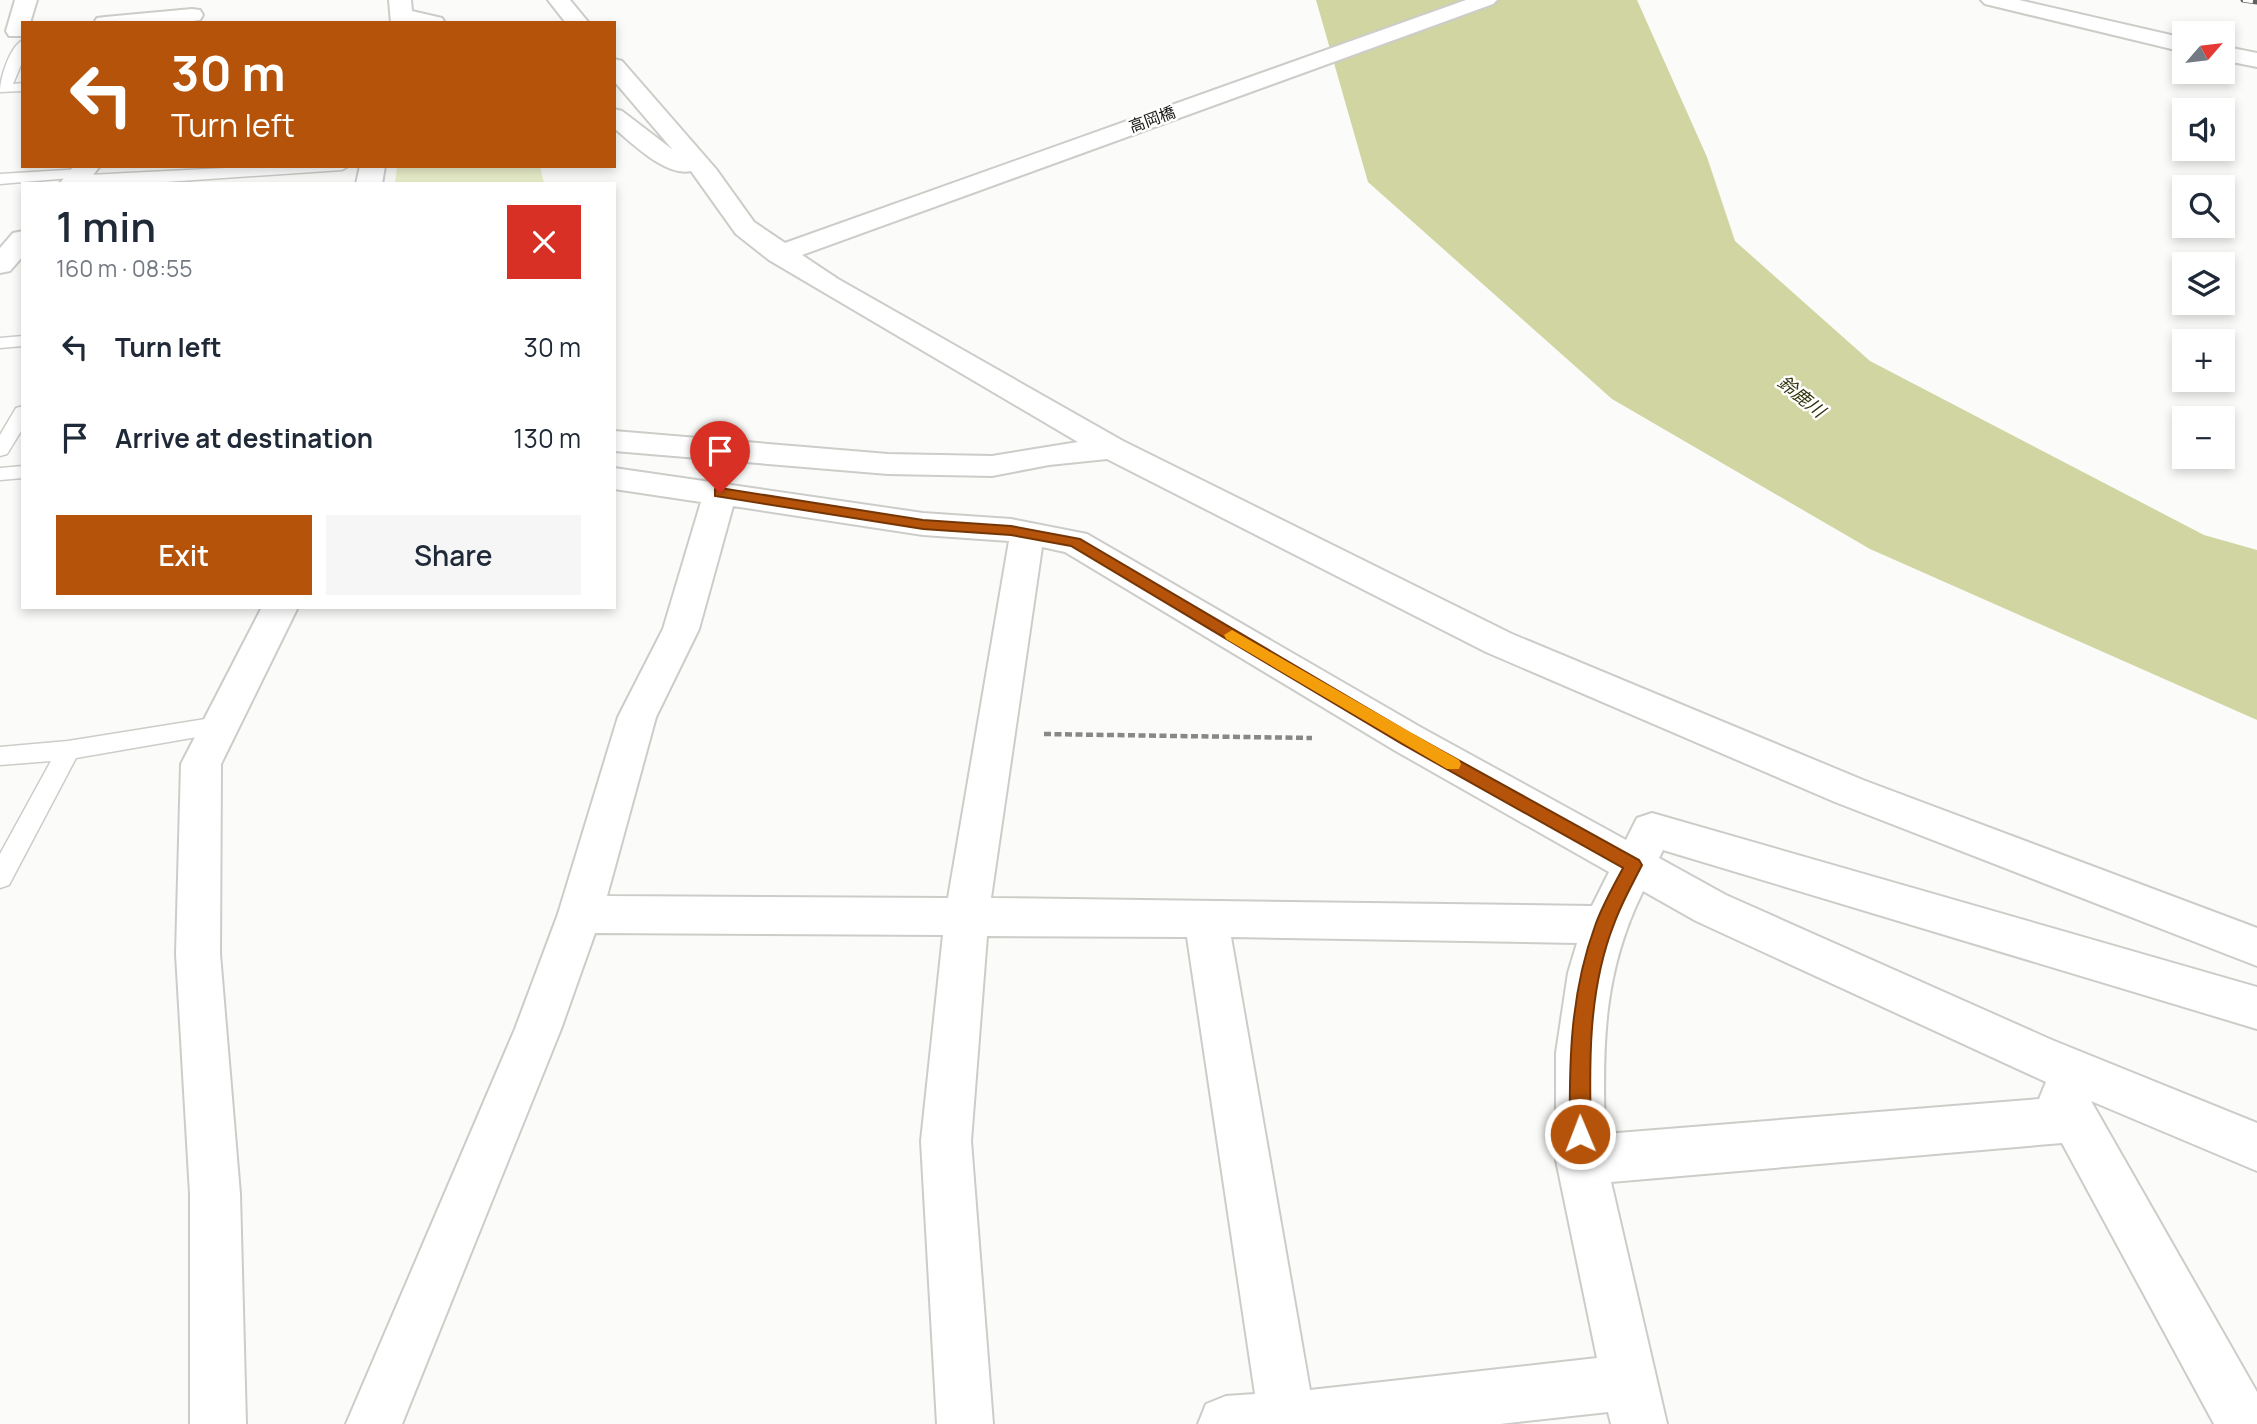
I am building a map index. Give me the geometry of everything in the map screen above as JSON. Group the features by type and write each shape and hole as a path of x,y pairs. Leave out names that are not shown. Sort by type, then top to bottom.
{"street":[{"path":"16,35 26,0"},
{"path":"559,0 576,21"},
{"name":"高岡橋","path":"779,254 1486,0"},
{"path":"1992,0 2172,42"},
{"path":"121,21 195,12"},
{"path":"402,13 428,21"},
{"path":"2235,56 2257,60"},
{"path":"616,68 707,174 745,228 779,254 828,285 1112,448 1499,643 1849,791 2257,947"},
{"path":"616,118 659,153 707,174"},
{"path":"0,265 21,242"},
{"path":"616,441 888,464 979,466 1112,448"},
{"path":"616,478 923,524 1011,530 1074,542 1408,739 1711,908 2035,1055 2257,1147"},
{"path":"374,1424 538,1029 580,914 637,717 681,629 720,493"},
{"path":"965,1424 946,1141 966,919 1027,534"},
{"path":"218,1424 215,1194 198,954 198,803 201,764 278,609"},
{"path":"1226,1424 1634,1403 1581,1160 1579,1054 1590,974 1604,925 1652,830 2257,1008"},
{"path":"580,914 1206,921 1387,920 1604,925"},
{"path":"1206,921 1287,1420"},
{"path":"2035,1055 2077,1119 2245,1424"},
{"path":"1581,1160 2077,1119"}],"lane":[{"path":"16,35 4,89 21,87"},
{"path":"0,179 80,176 150,178 310,168"},
{"path":"0,343 21,341"},
{"path":"0,450 21,415"},
{"path":"0,474 21,472"},
{"path":"0,756 68,750 218,726"},
{"path":"0,878 68,750"}],"path":[{"path":"996,733 1408,739"}],"shaded area":[{"path":"397,168 540,168 544,182 395,182"}],"water":[{"name":"鈴鹿川","path":"1316,0 1637,0 1707,157 1735,241 1870,361 2204,535 2257,550 2257,720 1870,549 1612,399 1368,182"}],"railway":[{"path":"2243,0 2257,2"}],"slow traffic":[{"path":"1232,635 1453,764"}],"route":[{"path":"720,493 923,524 1011,530 1074,542 1408,739 1633,865 1604,925 1590,974 1579,1054 1580,1134"}]}
